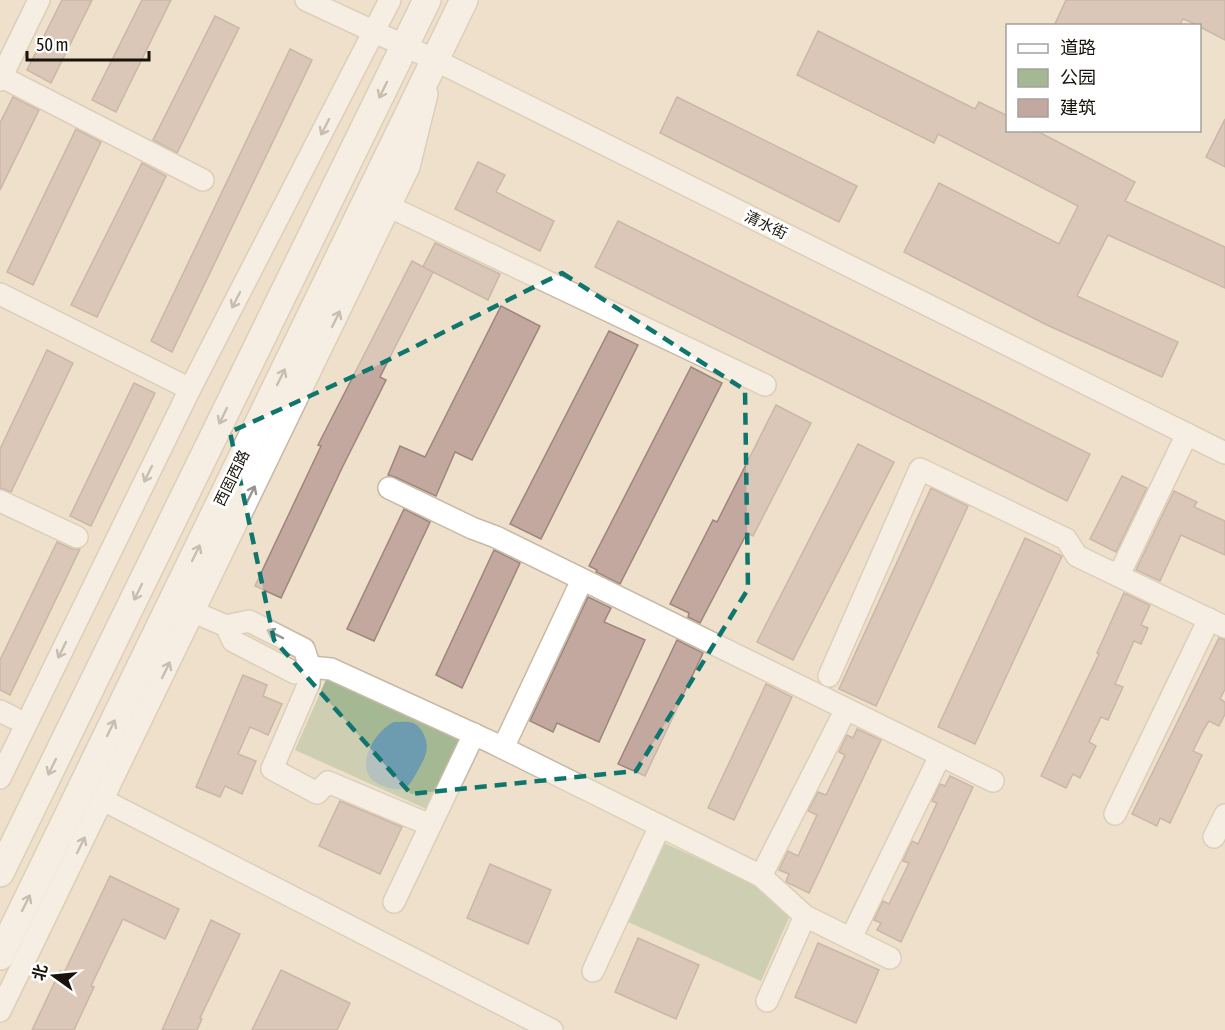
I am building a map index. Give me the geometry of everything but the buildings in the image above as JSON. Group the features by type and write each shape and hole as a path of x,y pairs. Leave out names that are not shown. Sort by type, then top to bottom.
{"main road":[{"path":"0,873 427,0"},
{"name":"西固西路","path":"0,956 464,0"}],"street":[{"path":"39,0 1,77 203,180"},
{"name":"清水街","path":"306,0 435,60 1225,453"},
{"path":"0,778 190,389 390,0"},
{"path":"0,1011 409,167 435,60"},
{"path":"390,207 765,385"},
{"path":"0,294 190,389"},
{"path":"1119,575 1186,434"},
{"path":"829,676 920,469 1066,539 1077,556 1217,623 1116,814"},
{"path":"389,488 993,782"},
{"path":"0,501 77,537"},
{"path":"503,748 582,580"},
{"path":"194,612 226,626 249,621 304,649 310,667 309,683 272,769 317,793 328,782 430,825"},
{"path":"310,667 331,669 474,734 761,876 805,916 890,958"},
{"path":"761,876 846,709"},
{"path":"394,902 474,734"},
{"path":"851,938 940,756"},
{"path":"104,800 552,1030"},
{"path":"1214,837 1225,815"},
{"path":"593,971 660,826"},
{"path":"767,1001 805,916"}],"highlighted area":[{"path":"562,273 745,390 748,589 636,771 411,794 274,640 230,432 374,367"}],"green space":[{"path":"328,675 467,737 433,812 295,750"},
{"path":"664,843 796,902 761,981 628,922"}],"water":[{"path":"394,722 413,723 419,727 427,743 425,757 414,778 408,786 400,789 389,788 371,778 366,761 373,742 386,727"}]}
